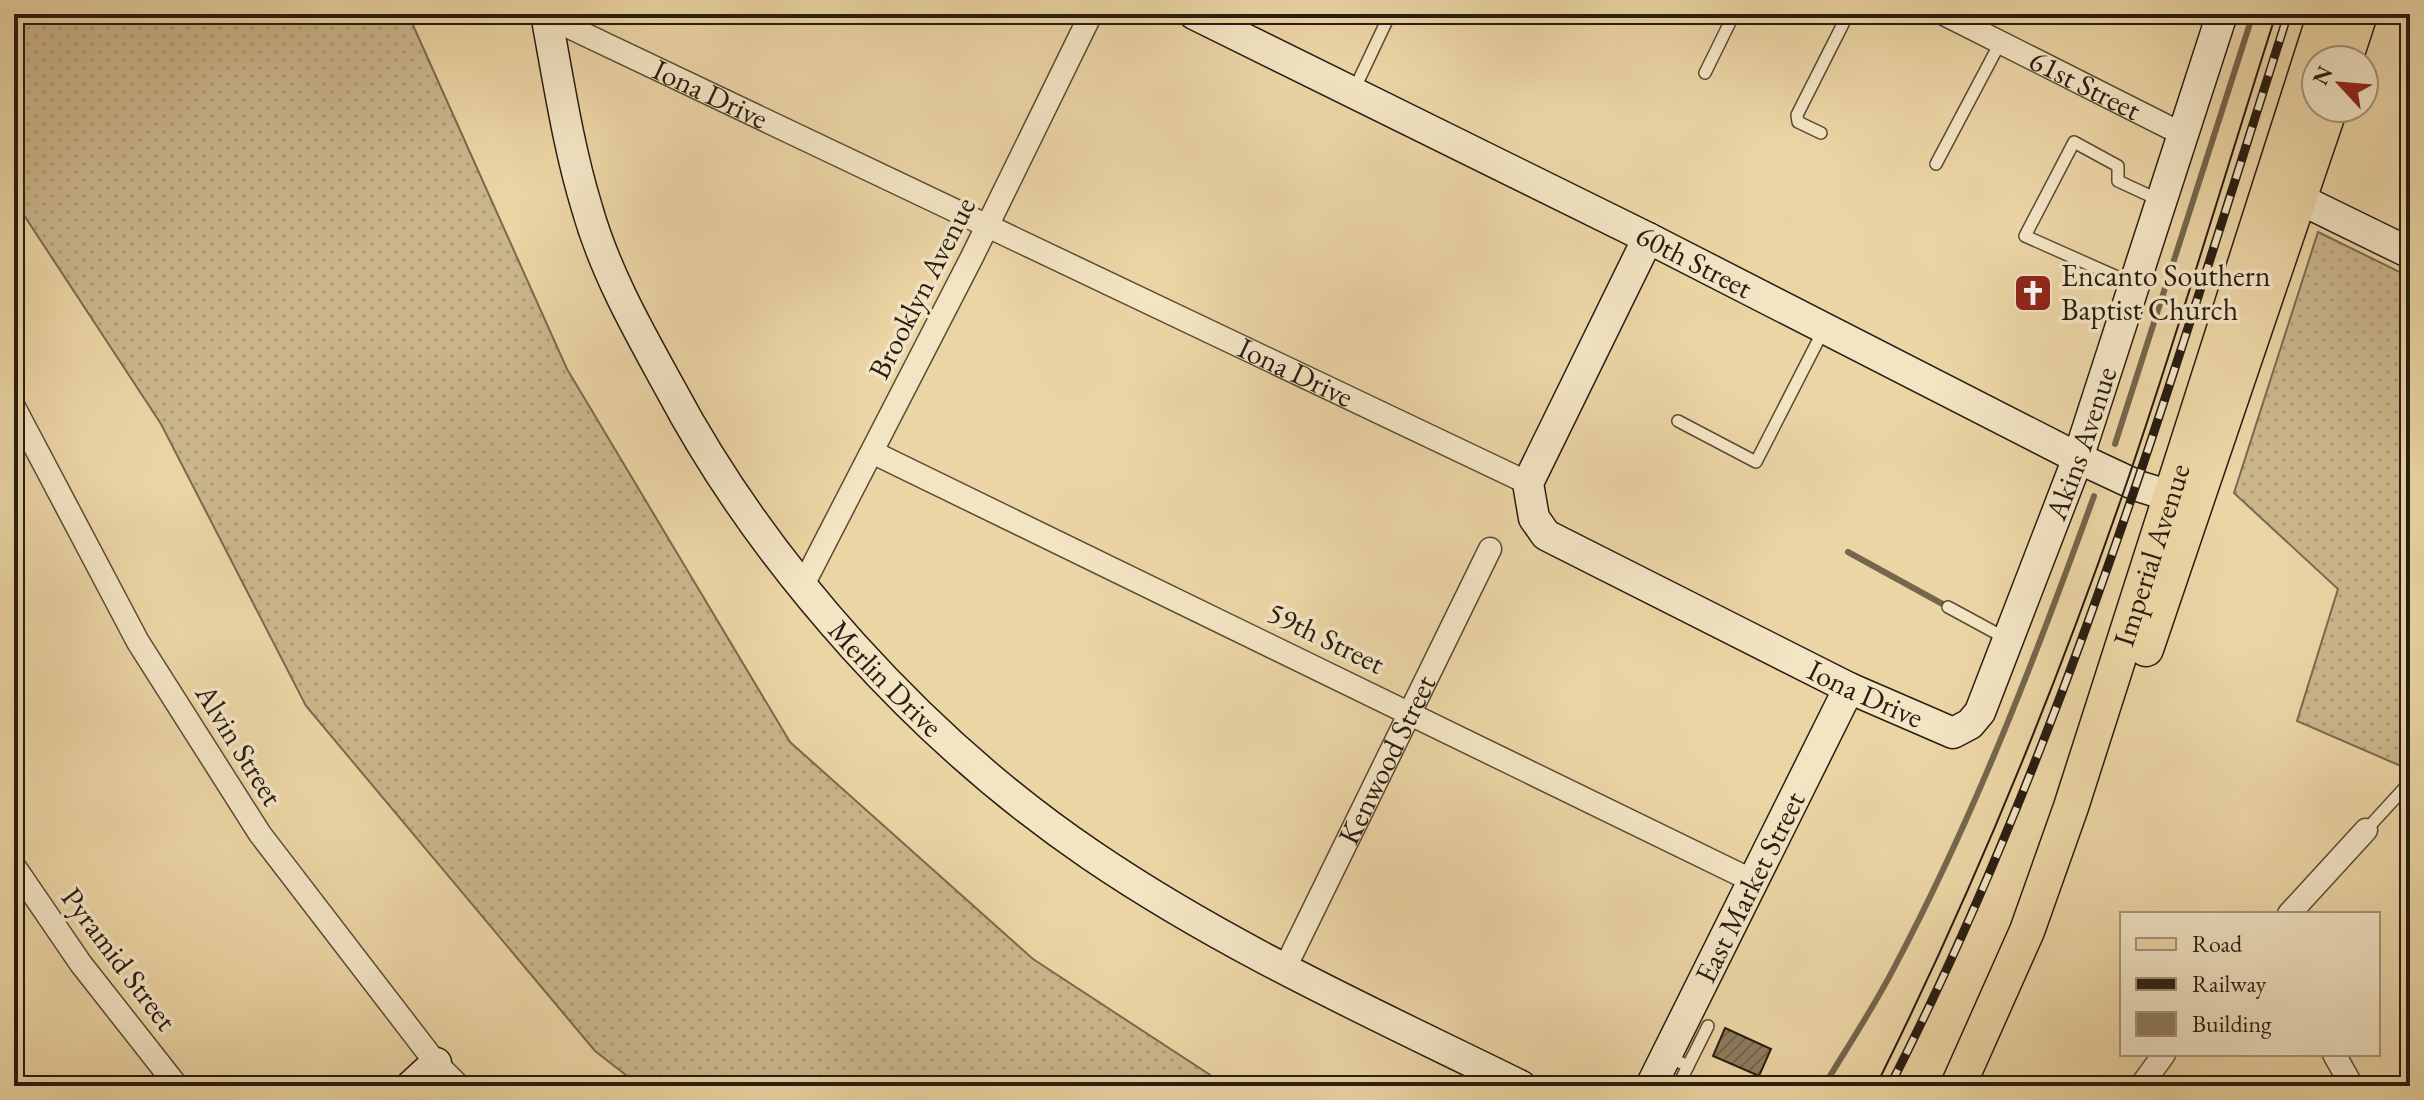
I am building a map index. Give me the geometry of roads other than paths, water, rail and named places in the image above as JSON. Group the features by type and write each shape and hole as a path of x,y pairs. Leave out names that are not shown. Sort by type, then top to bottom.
{"main road":[{"name":"Imperial Avenue","path":"1982,1086 2030,982 2074,866 2183,500 2271,185 2325,14"},
{"path":"2350,44 2360,14"},
{"name":"Imperial Avenue","path":"1958,1086 2027,931 2183,500 2302,200 2325,124"}],"street":[{"name":"Brooklyn Avenue","path":"802,587 1091,14"},
{"name":"60th Street","path":"1194,14 1648,238 2078,458 2183,500"},
{"name":"61st Street","path":"1944,14 2184,135"},
{"name":"Akins Avenue","path":"1988,687 2078,458 2222,14"},
{"name":"Iona Drive","path":"546,15 1528,483 1534,518 1546,535 1849,688 1953,733 1970,724 1980,712 1988,687"},
{"name":"Merlin Drive","path":"546,15 586,208 617,290 705,455 802,587 868,660 977,768 1089,854 1284,970 1521,1086"},
{"path":"2271,185 2410,253"},
{"path":"1528,483 1648,238"},
{"name":"Alvin Street","path":"14,407 138,642 260,834 436,1063 459,1086"},
{"name":"59th Street","path":"872,452 1753,881"},
{"name":"Kenwood Street","path":"1284,970 1413,713 1490,549"},
{"name":"East Market Street","path":"1651,1086 1677,1061 1753,881 1849,688"},
{"path":"2291,912 2366,830"},
{"name":"Pyramid Street","path":"14,866 81,964 177,1086"},
{"path":"2141,1086 2163,1056"},
{"path":"2335,1056 2352,1086"},
{"path":"411,1086 436,1063"}],"lane":[{"path":"1354,91 1390,14"},
{"path":"1705,73 1734,14"},
{"path":"1821,133 1798,122 1797,115 1848,14"},
{"path":"1936,164 2000,43"},
{"path":"2136,285 2025,236 2074,142 2118,166 2118,181 2163,202"},
{"path":"1678,421 1756,462 1825,327"},
{"path":"1948,607 2007,640"},
{"path":"2366,830 2410,782"},
{"path":"1678,1086 1677,1061 1708,1026"}],"waterway":[{"path":"2115,444 2253,14"},
{"path":"1824,1086 1887,981 1952,851 2027,675 2094,496"},
{"path":"1848,552 1948,607"}],"tram line":[{"path":"1876,1086 1979,864 2042,712 2100,559 2147,424 2276,14"}],"railway":[{"path":"1890,1086 1952,957 2062,693 2157,423 2288,14"}],"place":[{"name":"Encanto Southern Baptist Church","path":"2033,293"}]}
